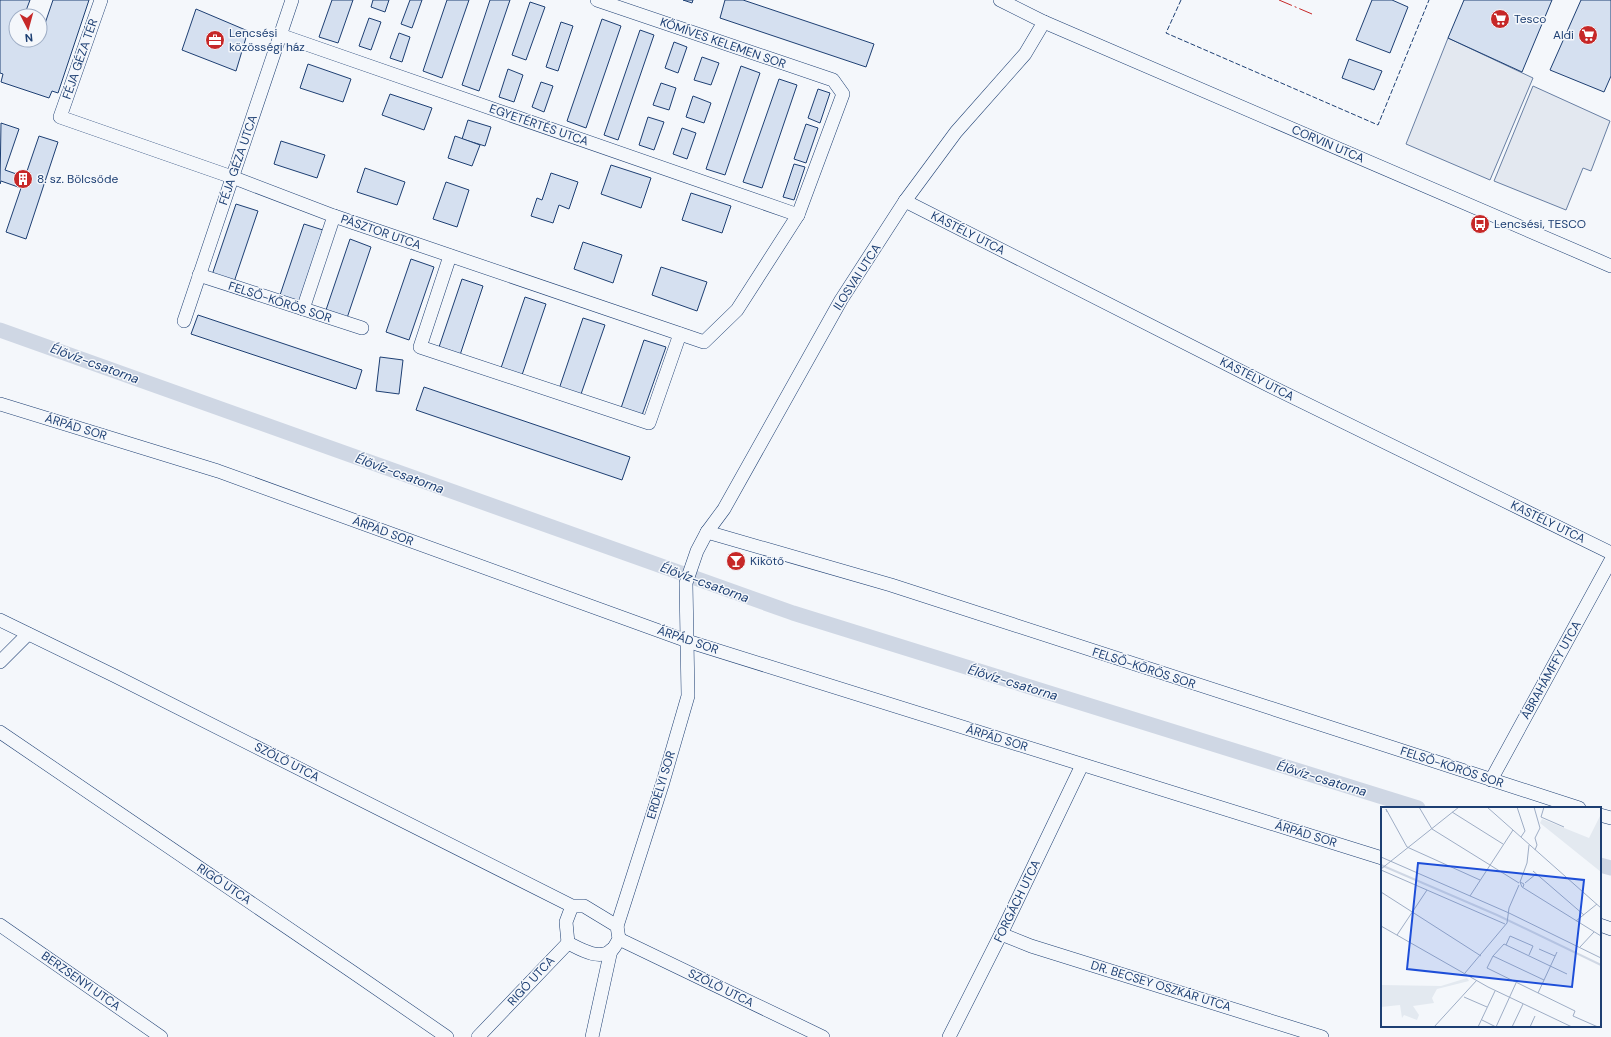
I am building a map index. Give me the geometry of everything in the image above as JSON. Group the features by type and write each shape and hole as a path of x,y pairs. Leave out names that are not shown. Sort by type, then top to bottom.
{"street":[{"name":"FÉJA GÉZA TÉR","path":"60,118 101,0"},
{"name":"FÉJA GÉZA UTCA","path":"184,321 292,0"},
{"name":"KŐMÍVES KELEMEN SOR","path":"597,0 833,80 843,94 798,215"},
{"name":"CORVIN UTCA","path":"1000,0 1044,22 1611,266"},
{"name":"ILOSVAI UTCA","path":"686,583 697,551 707,532 724,509 841,300 905,201 956,132 1025,54 1044,22"},
{"name":"EGYETÉRTÉS UTCA","path":"280,35 798,215"},
{"name":"PÁSZTOR UTCA","path":"60,118 232,177 334,216 704,342 737,310 798,215"},
{"name":"KASTÉLY UTCA","path":"905,201 1264,383 1611,552"},
{"path":"303,309 334,216"},
{"path":"450,256 420,348 649,422 680,334"},
{"name":"FELSŐ-KÖRÖS SOR","path":"199,275 362,328"},
{"name":"ÁRPÁD SOR","path":"0,404 218,471 687,641 1381,858"},
{"name":"FELSŐ-KÖRÖS SOR","path":"707,532 891,585 1576,807"},
{"name":"ÁBRAHÁMFFY UTCA","path":"1491,780 1611,560"},
{"name":"ERDÉLYI SOR","path":"617,926 663,782 688,696 686,583"},
{"name":"SZŐLŐ UTCA","path":"0,620 572,906 584,906 617,926"},
{"path":"0,662 28,634"},
{"name":"RIGÓ UTCA","path":"0,732 354,972 447,1037"},
{"name":"FORGÁCH UTCA","path":"949,1037 1001,934 1082,765"},
{"path":"1601,815 1611,818"},
{"path":"572,906 566,922 568,943 588,953 600,954 611,950"},
{"name":"BERZSENYI UTCA","path":"0,925 161,1037"},
{"path":"1601,925 1611,929"},
{"path":"592,1037 611,950 619,939 617,926"},
{"name":"DR. BECSEY OSZKÁR UTCA","path":"1001,934 1031,946 1322,1037"},
{"name":"SZŐLŐ UTCA","path":"619,939 823,1037"},
{"name":"RIGÓ UTCA","path":"478,1037 568,943"}],"shaded area":[{"path":"1448,38 1533,78 1490,180 1406,144"},
{"path":"1533,86 1610,121 1591,171 1583,168 1566,210 1494,181"}],"building":[{"path":"0,0 30,0 27,8 8,8 8,48 48,48 48,15 53,0 89,0 58,93 52,91 49,98 1,82 3,74 0,73"},
{"path":"332,0 353,0 338,43 319,37"},
{"path":"373,0 389,0 385,12 371,7"},
{"path":"410,0 422,0 412,28 401,24"},
{"path":"447,0 469,0 442,78 423,71"},
{"path":"490,0 510,0 479,91 462,85"},
{"path":"683,0 693,0 692,3"},
{"path":"725,0 743,0 874,44 866,67 720,18"},
{"path":"1372,0 1392,0 1408,7 1390,53 1356,40"},
{"name":"Tesco","path":"1464,0 1552,0 1522,72 1448,38"},
{"name":"Aldi","path":"1581,0 1611,0 1611,76 1604,92 1550,70"},
{"path":"530,2 545,7 526,60 512,55"},
{"name":"Lencsési közösségi ház","path":"196,9 248,31 236,71 182,50"},
{"path":"369,18 381,22 371,50 359,46"},
{"path":"602,19 621,26 586,128 567,121"},
{"path":"561,22 573,26 558,71 546,67"},
{"path":"640,30 654,35 618,140 604,135"},
{"path":"399,33 410,37 402,62 390,58"},
{"path":"674,42 687,47 678,73 665,68"},
{"path":"702,57 719,63 711,85 694,80"},
{"path":"1349,59 1382,71 1374,90 1342,78"},
{"path":"308,64 351,79 343,102 300,88"},
{"path":"741,66 760,73 725,175 706,169"},
{"path":"508,69 523,75 514,102 499,97"},
{"path":"779,79 797,85 762,188 743,182"},
{"path":"541,82 553,86 544,112 532,107"},
{"path":"661,83 676,88 669,110 653,105"},
{"path":"818,89 830,93 820,123 808,118"},
{"path":"390,94 432,108 424,130 382,115"},
{"path":"693,96 711,103 704,123 686,117"},
{"path":"648,117 664,122 654,150 639,145"},
{"path":"468,120 491,127 485,146 462,139"},
{"name":"8. sz. Bölcsőde","path":"1,123 19,129 5,170 25,177 39,136 58,142 26,239 6,232 21,188 1,181 0,184"},
{"path":"806,124 818,128 806,163 794,159"},
{"path":"682,128 696,133 687,159 673,154"},
{"path":"455,136 480,145 472,166 448,158"},
{"path":"281,141 325,155 317,178 274,164"},
{"path":"794,164 805,167 794,200 783,197"},
{"path":"611,165 651,178 641,208 601,194"},
{"path":"365,168 405,182 397,205 357,192"},
{"path":"551,173 578,182 569,209 559,205 553,223 531,216 537,198 542,200"},
{"path":"446,182 469,190 457,227 433,219"},
{"path":"691,193 731,206 722,233 682,220"},
{"path":"236,204 258,211 234,282 212,275"},
{"path":"304,224 326,231 301,302 280,295"},
{"path":"350,239 371,247 347,318 326,310"},
{"path":"583,242 622,255 613,283 574,269"},
{"path":"411,259 434,267 409,340 386,332"},
{"path":"661,267 707,282 697,311 652,295"},
{"path":"462,279 483,286 459,358 438,350"},
{"path":"525,297 546,304 522,375 501,368"},
{"path":"198,315 362,370 356,389 191,334"},
{"path":"583,318 605,325 580,397 559,389"},
{"path":"644,340 666,347 641,418 620,411"},
{"path":"380,357 403,360 399,394 376,391"},
{"path":"424,387 630,457 622,480 416,410"}],"waterway":[{"name":"Élővíz-csatorna","path":"0,330 793,613 1415,807"},
{"name":"Élővíz-csatorna","path":"1601,865 1611,868"}],"fence":[{"path":"1181,0 1166,33 1378,125 1429,0"}],"power":[{"path":"1279,0 1312,14"}],"place":[{"name":"Tesco","path":"1500,19"},
{"name":"Aldi","path":"1588,35"},
{"name":"Lencsési közösségi ház","path":"215,40"},
{"name":"8. sz. Bölcsőde","path":"23,179"},
{"name":"Lencsési, TESCO","path":"1480,224"},
{"name":"Kikötő","path":"736,561"}]}
